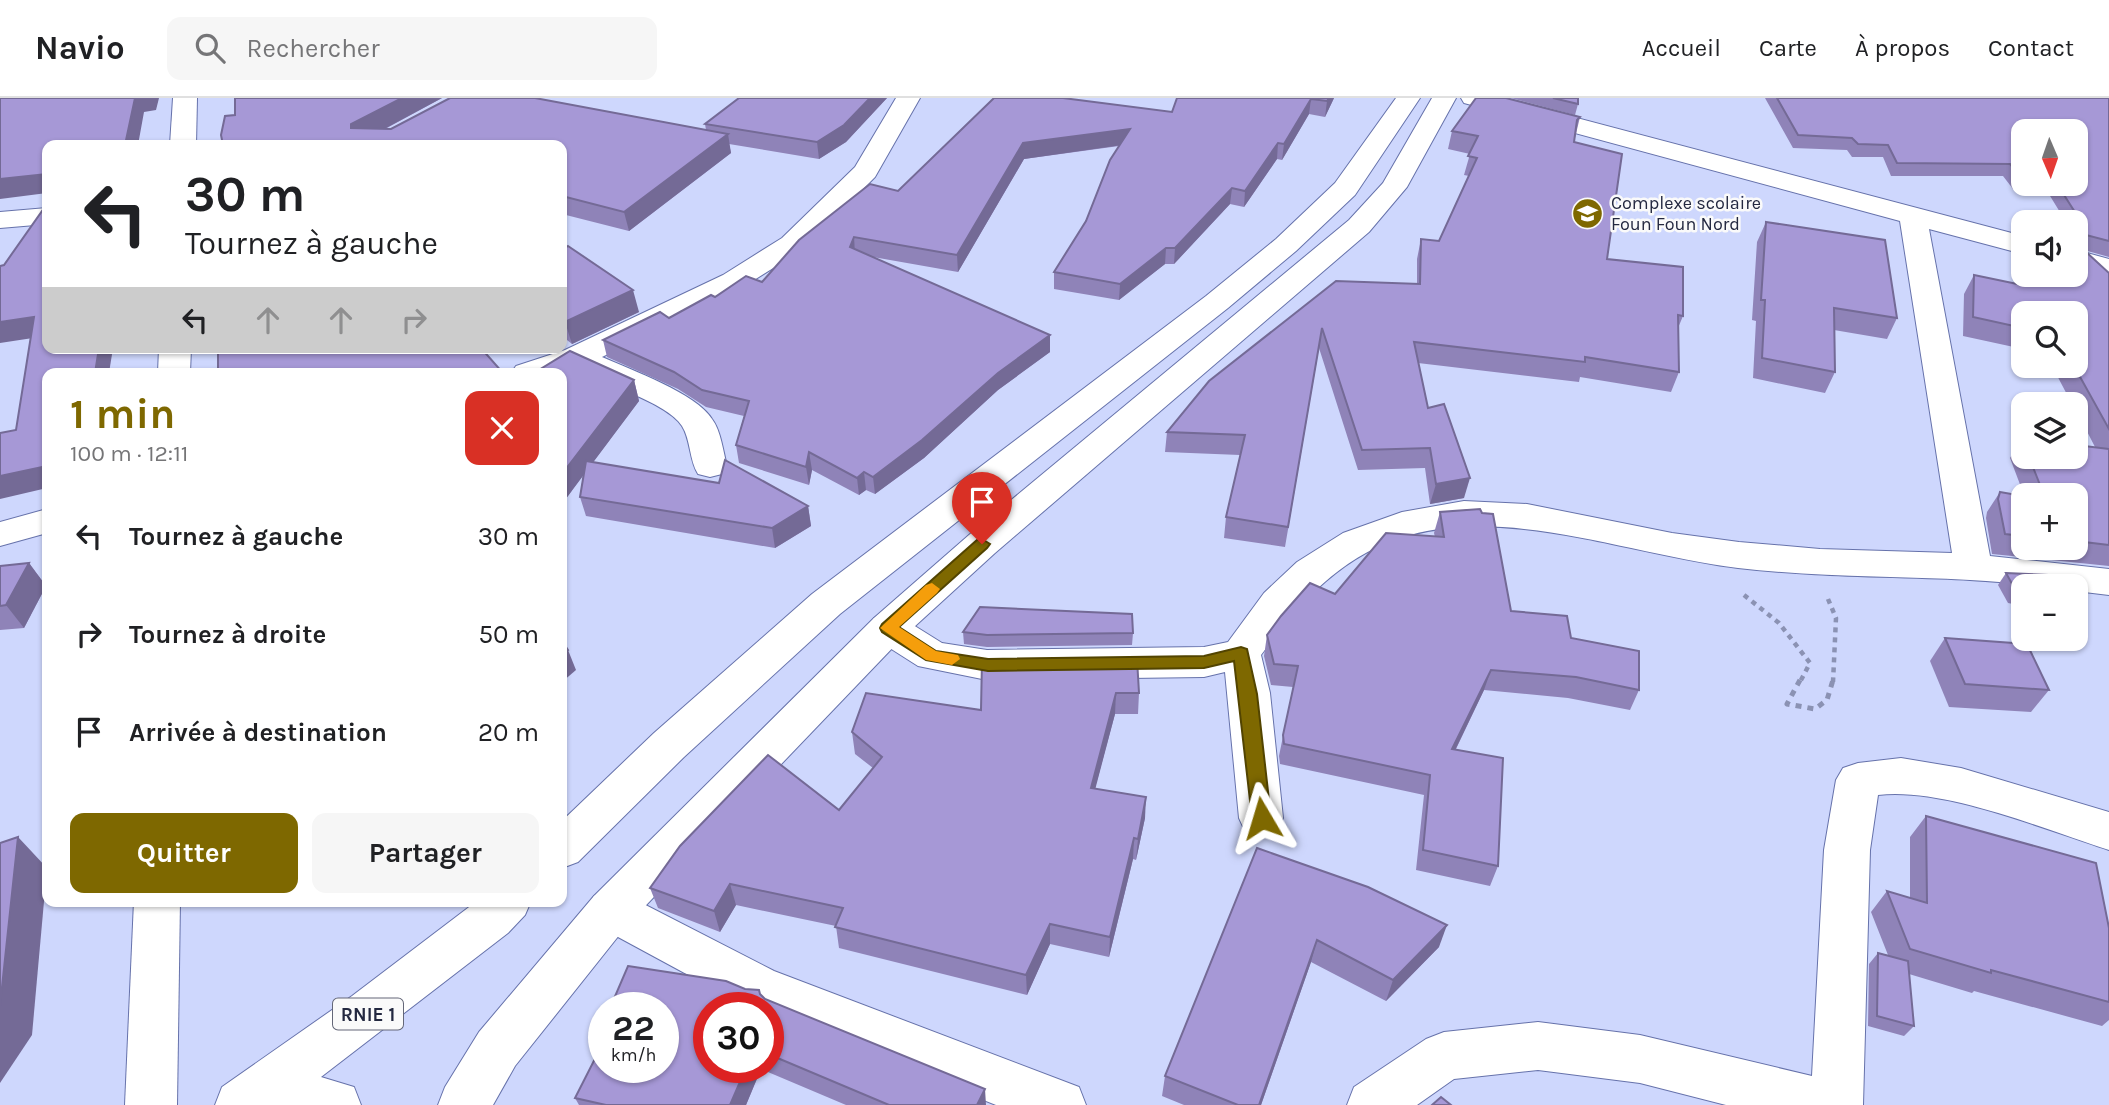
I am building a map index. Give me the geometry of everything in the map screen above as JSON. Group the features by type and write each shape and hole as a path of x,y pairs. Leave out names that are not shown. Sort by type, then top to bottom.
{"main road":[{"path":"183,140 185,98"},
{"path":"542,368 576,357 733,281 792,244 866,171 908,98"},
{"path":"567,844 669,745 826,604 1286,245 1345,189 1408,98"},
{"path":"464,1105 497,1049 611,910 888,628 982,544 1359,226 1394,187 1444,98"},
{"path":"1473,98 2011,242"},
{"path":"1913,215 1973,567"},
{"path":"0,220 42,216"},
{"path":"2088,262 2109,268"},
{"path":"576,357 671,401 698,422 710,466"},
{"path":"888,628 932,656 988,665 1204,662 1241,653 1278,603 1310,570 1356,542 1402,524 1464,513 1527,516 1672,546 1739,555 1820,562 1973,567 2109,582"},
{"path":"0,534 42,522"},
{"path":"1241,653 1249,694 1262,818"},
{"path":"1837,1105 1847,850 1858,780 1901,775 1961,786 2109,831"},
{"path":"151,1105 157,907"},
{"name":"RNIE 1","path":"241,1105 370,1012 502,907"},
{"path":"611,910 757,987 1060,1105"},
{"path":"1373,1105 1444,1056 1538,1046 1640,1059 1827,1105"},
{"path":"248,1105 286,1097 335,1105"}],"path":[{"path":"1739,555 1722,578 1779,623 1810,663 1787,704 1815,709 1830,694 1836,618 1818,578 1820,562"}],"building":[{"path":"0,98 135,98 126,140 42,140 42,175 0,179"},
{"path":"235,98 402,98 351,124 351,128 391,129 450,98 535,98 728,134 624,212 567,197 567,140 222,140 225,116 235,115"},
{"path":"739,98 870,98 844,125 817,142 705,124"},
{"path":"994,98 1063,98 1172,112 1177,98 1329,98 1327,101 1311,99 1284,144 1278,143 1245,191 1232,188 1175,248 1166,248 1120,284 1054,272 1086,221 1110,160 1130,129 1023,143 957,255 854,237 850,247 1050,335 998,373 922,440 873,477 864,472 857,478 809,452 806,467 736,445 749,401 702,390 674,372 603,340 660,312 669,318 711,295 715,297 746,276 762,282 799,240 870,184 898,191"},
{"path":"1476,98 1506,98 1580,117 1577,120 1574,142 1622,154 1607,259 1683,267 1683,316 1678,315 1679,372 1585,357 1585,362 1414,342 1428,408 1444,404 1470,478 1436,484 1430,448 1362,450 1322,328 1288,527 1226,517 1245,435 1167,432 1209,381 1336,281 1420,284 1421,239 1439,241 1477,158 1468,156 1478,136 1452,131"},
{"path":"1553,98 1578,98 1578,104"},
{"path":"1777,98 2109,98 2109,241 2088,236 2088,210 2074,210 2065,196 2088,196 2088,119 2011,119 2011,165 1897,163 1888,145 1858,144 1852,138 1798,135"},
{"path":"42,211 42,354 98,354 96,368 42,368 42,467 0,476 0,433 16,430 34,317 0,322 0,266 4,265"},
{"path":"1766,222 1885,240 1897,318 1834,308 1835,372 1762,358 1765,300 1761,300"},
{"path":"568,246 633,290 567,321"},
{"path":"2088,254 2109,273 2109,429 2081,378 2088,378 2088,301 2011,301 2011,325 1973,317 1974,275 2011,283 2011,287 2088,287"},
{"path":"570,351 634,380 567,467 567,368 542,368"},
{"path":"218,354 486,354 499,368 218,368"},
{"path":"2088,446 2109,449 2109,545 2088,542 2088,483 2039,483 2034,469 2088,469"},
{"path":"725,460 808,506 772,528 580,497 586,461 719,483"},
{"path":"2000,492 2011,494 2011,535 2005,534 1998,499"},
{"path":"1480,509 1482,513 1493,514 1511,611 1567,616 1571,638 1639,651 1639,690 1576,677 1491,670 1452,749 1503,758 1498,866 1423,850 1430,775 1284,744 1283,735 1298,666 1274,664 1267,635 1310,583 1335,594 1386,533 1444,537 1440,512"},
{"path":"29,563 6,605 0,606 0,566"},
{"path":"980,607 1132,614 1133,633 987,635 963,632"},
{"path":"1945,638 2011,643 2011,651 2030,651 2049,690 1965,684"},
{"path":"1137,659 1139,693 1116,693 1091,788 1146,797 1138,839 1134,838 1110,937 1050,924 1026,975 835,927 843,908 730,884 714,911 650,888 680,846 768,755 839,810 882,757 852,732 866,693 981,710 982,660"},
{"path":"1926,816 2096,863 2109,928 2109,1002 1991,970 1991,973 1910,949 1887,891 1927,903"},
{"path":"18,837 0,1006 0,843"},
{"path":"1257,848 1368,887 1447,925 1393,980 1317,940 1259,1105 1238,1105 1165,1076"},
{"path":"1878,953 1908,961 1914,1026 1877,1016"},
{"path":"628,966 726,981 745,989 759,990 693,992 693,1083 740,1083 730,1105 606,1105 575,1098 588,1072 588,1083 679,1083 679,992 617,992"},
{"path":"784,1007 985,1089 977,1105 889,1105 784,1061"},
{"path":"1441,1097 1451,1105 1432,1105"}],"slow traffic":[{"path":"932,589 888,628 932,656 952,659"}],"place":[{"name":"Complexe scolaire Foun Foun Nord","path":"1588,213"}],"route":[{"path":"982,544 888,628 932,656 988,665 1204,662 1241,653 1249,694 1262,818"}]}
